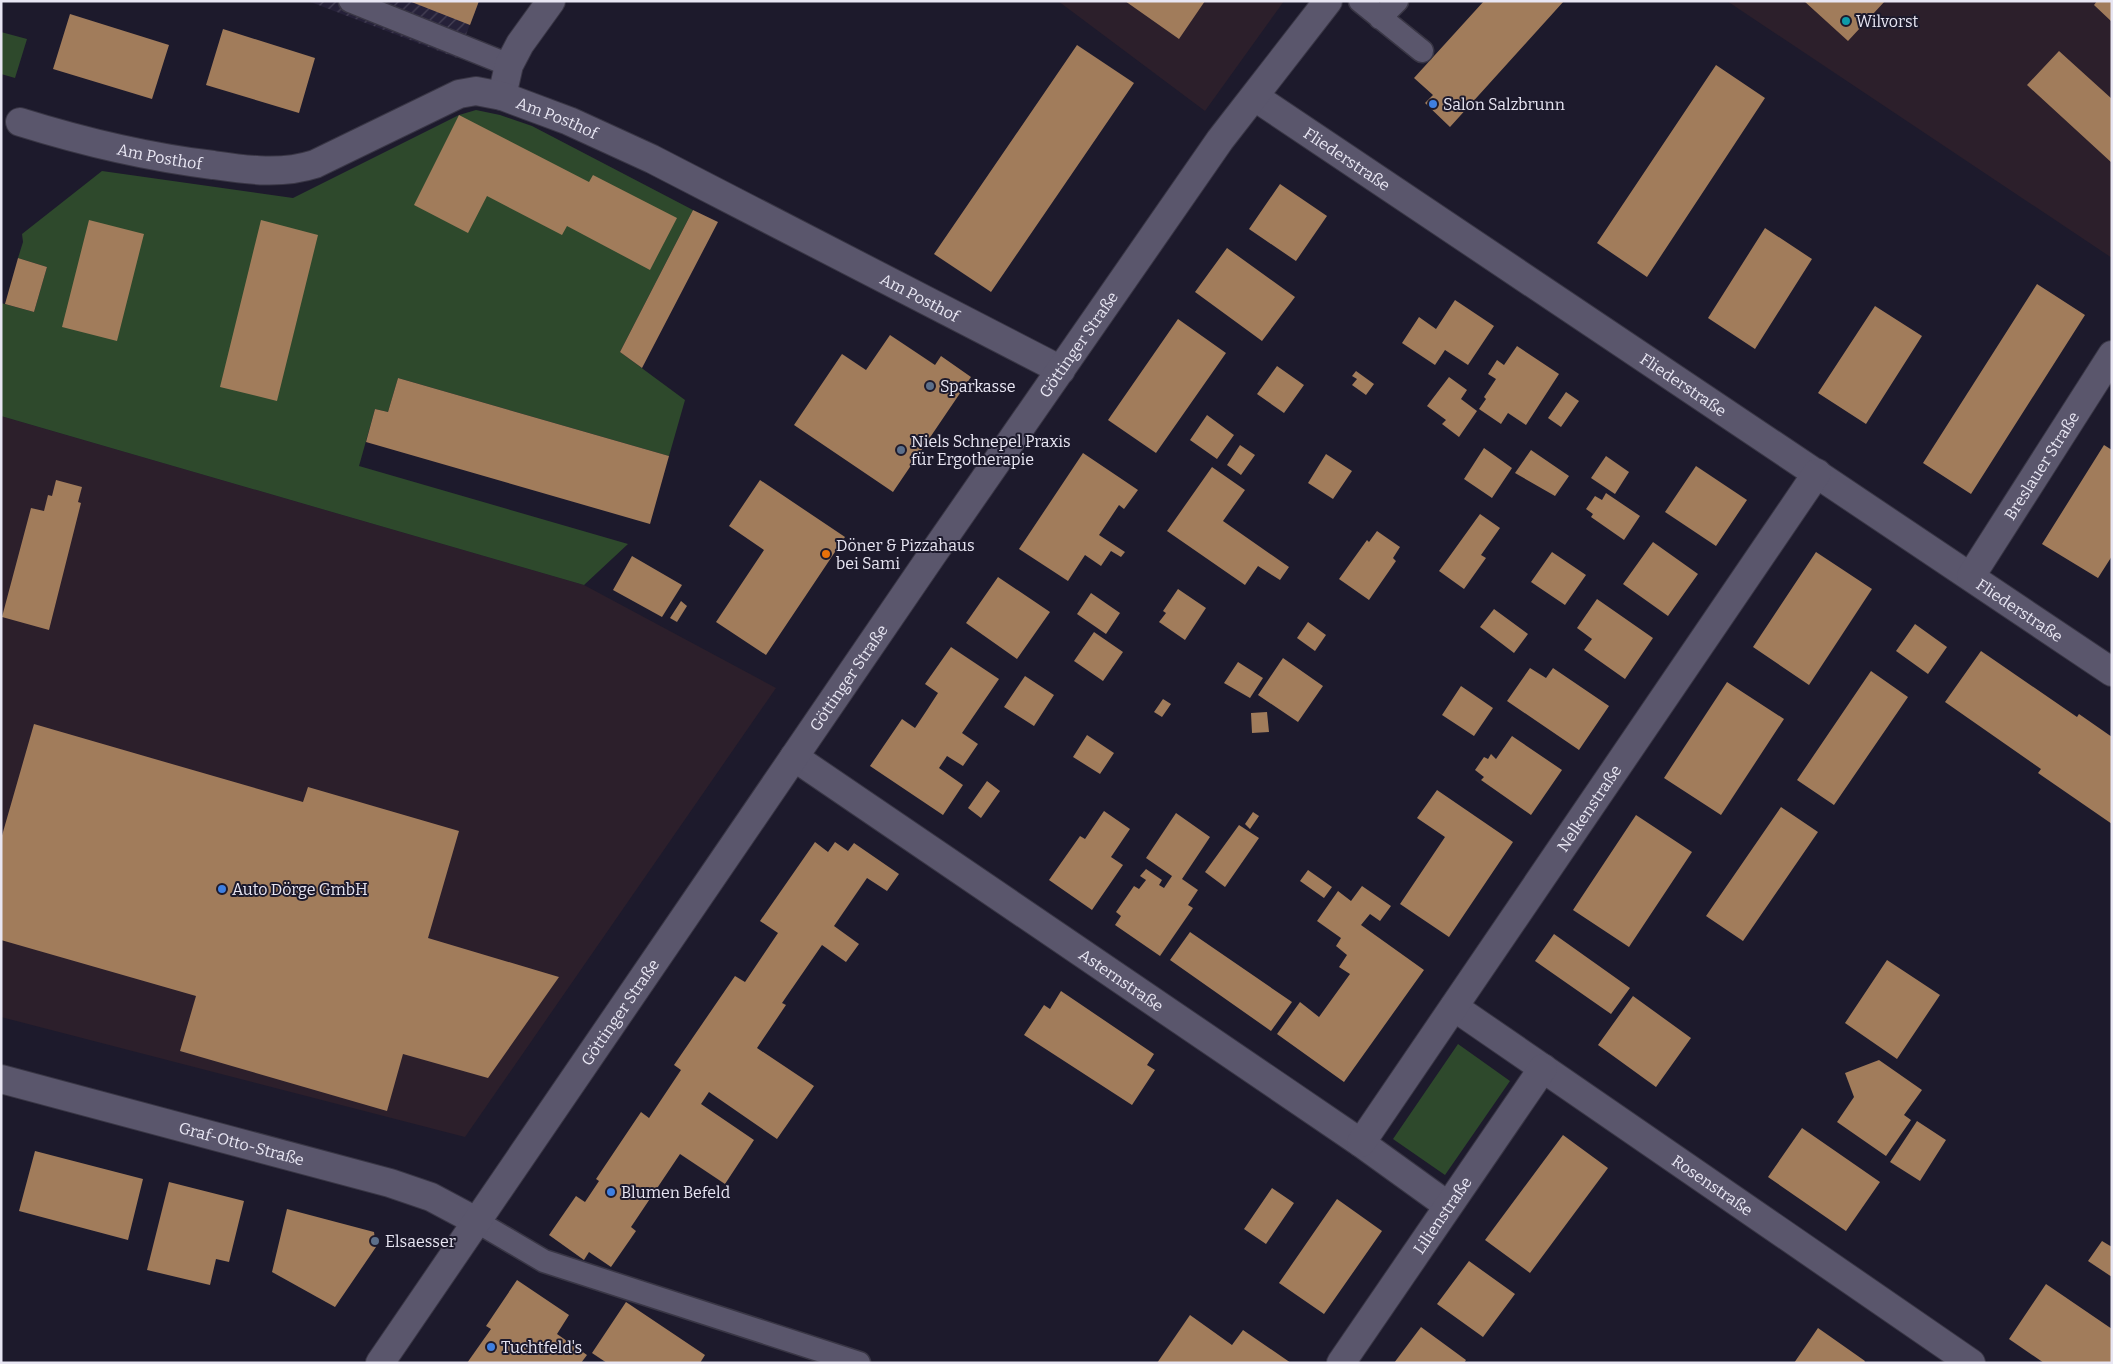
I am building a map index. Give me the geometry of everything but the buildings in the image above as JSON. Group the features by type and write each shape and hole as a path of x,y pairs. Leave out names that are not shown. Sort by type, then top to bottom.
{"street":[{"path":"502,96 509,65 520,44 551,1"},
{"name":"Göttinger Straße","path":"380,1363 794,757 1220,140 1328,1"},
{"name":"Am Posthof","path":"20,122 126,152 271,172 297,170 315,164 459,94 476,91 502,96 569,121 652,159 1061,370"},
{"name":"Fliederstraße","path":"1255,97 2112,672"},
{"name":"Breslauer Straße","path":"1971,576 2112,354"},
{"name":"Nelkenstraße","path":"1361,1143 1817,473"},
{"name":"Asternstraße","path":"794,757 1361,1143 1448,1205"},
{"name":"Rosenstraße","path":"1454,1007 1971,1363"},
{"name":"Lilienstraße","path":"1341,1363 1543,1068"},
{"name":"Graf-Otto-Straße","path":"1,1079 390,1183 430,1197 476,1221"}],"lane":[{"path":"350,1 509,65"},
{"path":"1360,1 1422,51"},
{"path":"1380,18 1398,1"},
{"path":"476,1221 544,1261 859,1363"}],"shaded area":[{"path":"308,1 479,1 457,58"},
{"path":"1058,1 1284,1 1205,111"},
{"path":"1727,1 2112,1 2112,258"},
{"path":"1,416 584,585 776,688 465,1137 1,1017"}],"green space":[{"path":"1,32 27,39 15,78 1,74"},
{"path":"476,110 500,115 532,126 693,210 620,352 685,400 669,456 398,378 388,412 375,409 359,466 628,544 584,585 1,416 1,303 34,312 47,267 18,258 23,242 22,234 102,171 293,198 459,115"},
{"path":"1458,1044 1510,1081 1445,1175 1393,1139"}],"place":[{"name":"Wilvorst","path":"1846,21"},
{"name":"Salon Salzbrunn","path":"1433,104"},
{"name":"Sparkasse","path":"930,386"},
{"name":"Niels Schnepel Praxis für Ergotherapie","path":"901,450"},
{"name":"Döner & Pizzahaus bei Sami","path":"826,554"},
{"name":"Auto Dörge GmbH","path":"222,889"},
{"name":"Blumen Befeld","path":"611,1192"},
{"name":"Elsaesser","path":"375,1241"},
{"name":"Tuchtfeld's","path":"491,1347"}]}
